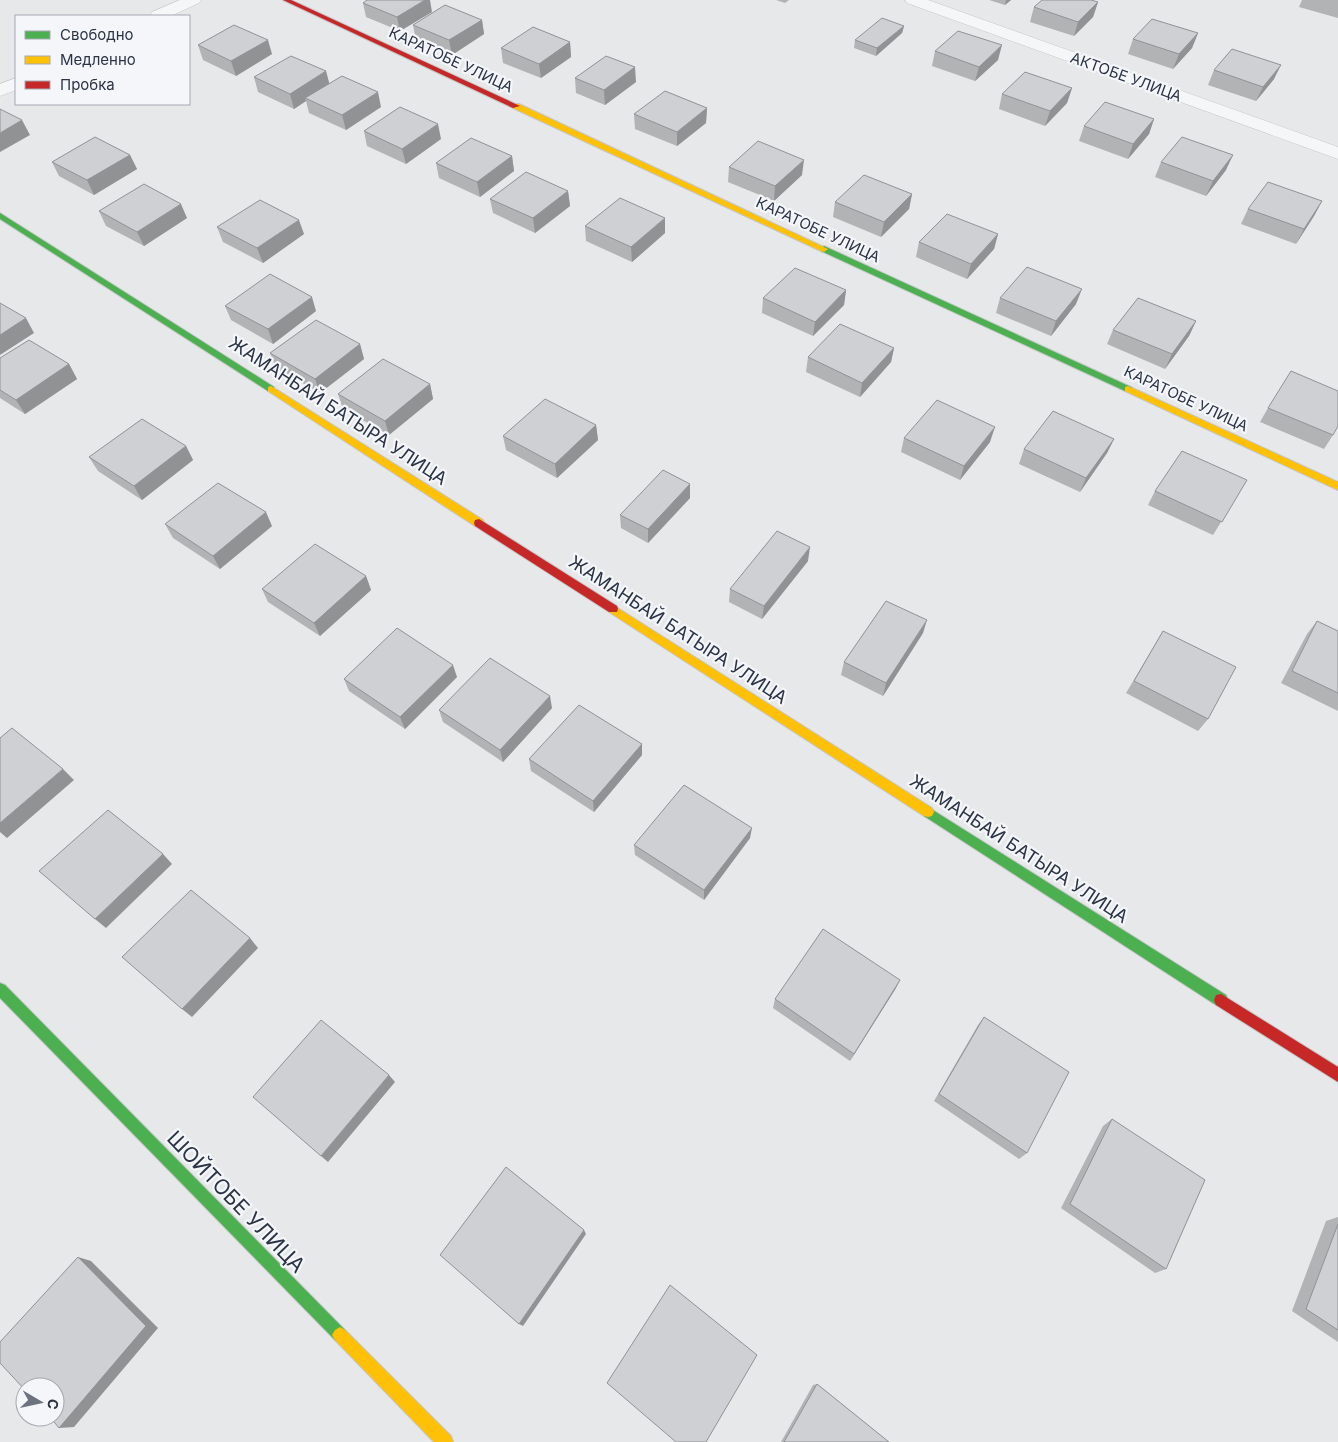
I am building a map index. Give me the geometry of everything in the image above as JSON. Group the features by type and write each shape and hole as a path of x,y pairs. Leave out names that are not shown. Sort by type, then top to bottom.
{"street":[{"path":"160,15 193,0"},
{"name":"КАРАТОБЕ УЛИЦА","path":"286,0 1338,486"},
{"name":"АКТОБЕ УЛИЦА","path":"913,0 1338,153"},
{"path":"0,91 15,84"},
{"name":"ЖАМАНБАЙ БАТЫРА УЛИЦА","path":"0,215 1338,1075"},
{"name":"ШОЙТОБЕ УЛИЦА","path":"0,988 445,1442"}],"building":[{"path":"367,0 425,0 397,17 363,3"},
{"path":"1042,0 1091,0 1098,2 1078,22 1034,7"},
{"path":"445,5 482,20 449,40 413,25"},
{"path":"882,18 904,26 877,48 855,40"},
{"path":"1152,19 1198,33 1179,54 1133,39"},
{"path":"234,25 268,40 231,61 198,45"},
{"path":"533,27 570,42 539,64 501,48"},
{"path":"958,31 1002,45 979,67 935,51"},
{"path":"1232,49 1281,65 1263,87 1214,70"},
{"path":"291,56 326,71 290,94 254,77"},
{"path":"606,56 635,67 604,90 575,78"},
{"path":"1025,72 1072,88 1050,111 1002,94"},
{"path":"342,76 378,92 342,115 305,98"},
{"path":"665,91 707,108 677,132 634,114"},
{"path":"1105,102 1154,119 1133,144 1084,126"},
{"path":"400,107 438,124 402,149 364,131"},
{"path":"0,109 22,120 0,133"},
{"path":"95,137 130,155 87,180 52,162"},
{"path":"1182,137 1233,155 1213,181 1161,162"},
{"path":"471,138 512,156 477,182 436,163"},
{"path":"758,141 804,160 775,186 729,167"},
{"path":"526,172 568,191 533,218 490,199"},
{"path":"864,175 912,194 884,222 835,202"},
{"path":"1268,182 1322,201 1304,229 1248,209"},
{"path":"144,184 181,204 137,232 99,211"},
{"path":"620,198 665,218 631,247 585,226"},
{"path":"260,200 299,220 257,248 217,227"},
{"path":"947,214 998,234 971,264 919,242"},
{"path":"1027,267 1082,289 1056,321 1000,298"},
{"path":"795,268 846,290 815,322 763,298"},
{"path":"270,274 312,297 268,329 225,306"},
{"path":"1138,298 1196,321 1172,354 1113,330"},
{"path":"0,303 26,318 0,335"},
{"path":"316,320 360,344 315,379 270,353"},
{"path":"840,324 894,348 862,383 808,357"},
{"path":"29,340 69,364 16,400 0,390 0,358"},
{"path":"383,359 430,384 385,421 338,394"},
{"path":"1291,371 1338,391 1338,426 1333,435 1268,408"},
{"path":"545,399 596,425 555,464 503,436"},
{"path":"937,400 995,427 964,466 904,438"},
{"path":"1053,411 1114,439 1086,478 1024,449"},
{"path":"142,419 186,446 134,486 89,457"},
{"path":"1182,451 1247,480 1222,522 1155,491"},
{"path":"663,470 690,484 648,529 620,515"},
{"path":"218,483 266,512 213,556 165,524"},
{"path":"777,531 810,547 764,606 730,589"},
{"path":"315,544 366,576 314,623 262,589"},
{"path":"886,601 927,620 886,683 844,662"},
{"path":"1317,621 1338,631 1338,693 1292,671"},
{"path":"397,628 453,665 400,717 344,679"},
{"path":"1163,631 1236,667 1208,719 1134,681"},
{"path":"490,658 550,696 500,750 439,710"},
{"path":"579,705 642,744 593,801 529,759"},
{"path":"12,728 63,769 0,823 0,738"},
{"path":"684,785 752,828 704,890 634,845"},
{"path":"108,810 163,854 95,919 39,871"},
{"path":"191,890 250,938 182,1009 122,957"},
{"path":"823,929 900,980 854,1054 775,999"},
{"path":"984,1017 1069,1072 1027,1153 939,1094"},
{"path":"321,1020 389,1075 321,1156 253,1097"},
{"path":"1112,1119 1205,1180 1166,1269 1070,1204"},
{"path":"506,1167 584,1230 519,1324 440,1255"},
{"path":"1338,1224 1338,1330 1306,1309"},
{"path":"78,1257 146,1326 65,1421 65,1377 15,1377 15,1379 0,1363 0,1342"},
{"path":"670,1285 757,1355 706,1442 676,1442 607,1383"},
{"path":"817,1384 889,1442 784,1442"}],"traffic: fast":[{"path":"0,215 271,389"},
{"path":"824,249 1128,389"},
{"path":"928,812 1221,1000"},
{"path":"0,989 340,1335"}],"traffic: slow":[{"path":"516,106 824,249"},
{"path":"271,389 479,523"},
{"path":"1128,389 1338,486"},
{"path":"613,609 928,812"},
{"path":"340,1335 445,1442"}],"traffic: jam":[{"path":"286,0 516,106"},
{"path":"479,523 613,609"},
{"path":"1221,1000 1338,1075"}]}
